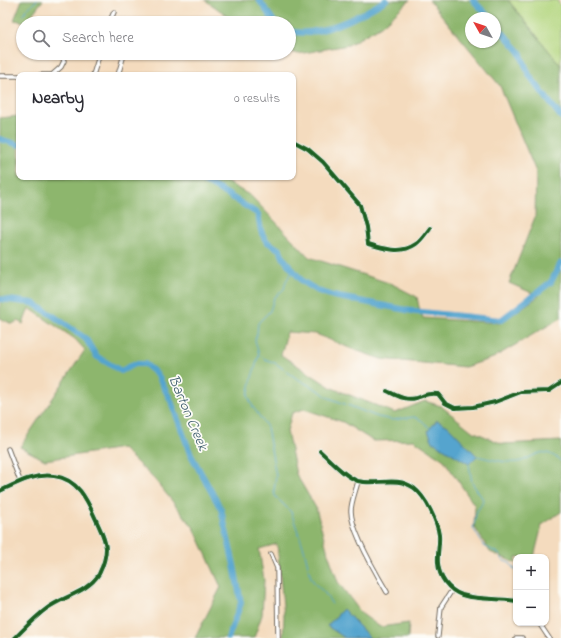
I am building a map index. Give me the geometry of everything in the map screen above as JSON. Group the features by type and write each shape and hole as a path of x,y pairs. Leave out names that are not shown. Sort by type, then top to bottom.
{"street":[{"path":"112,16 114,12"},
{"path":"58,72 64,60"},
{"path":"94,72 98,60"},
{"path":"119,72 122,60"},
{"path":"0,76 16,76"},
{"path":"296,143 308,149 323,162 360,205 366,227 368,244 404,251 417,244 430,228"},
{"path":"387,391 401,397 411,398 430,393 438,394 445,403 455,408 473,407 495,402 520,392 549,391 561,383"},
{"path":"8,449 20,481"},
{"path":"320,451 346,475 358,481 397,481 415,489 421,495 437,526 439,540 438,564 440,573 442,578 452,590 469,596 513,601"},
{"path":"0,491 20,481 44,474 67,479 77,486 84,495 105,539 106,549 102,568 98,576 80,591 47,608 15,638"},
{"path":"358,481 351,507 353,525 387,592"},
{"path":"271,554 277,568 278,638"},
{"path":"438,636 441,607 452,590"},
{"path":"541,626 549,638"},
{"path":"516,638 522,638"}],"green space":[{"path":"22,0 43,0 31,16 16,16 16,20 14,20"},
{"path":"205,0 410,0 381,26 348,45 298,54 296,53 296,16 228,16"},
{"path":"429,0 508,0 561,66 561,318 493,358 465,367 381,359 316,334 287,332 281,355 332,388 395,413 425,401 441,406 472,431 503,444 561,441 561,512 542,525 535,554 513,554 513,562 490,552 474,526 475,506 444,460 414,440 373,441 343,422 304,409 292,413 287,431 296,474 316,508 328,553 338,582 362,614 380,627 409,623 408,638 283,638 284,616 277,544 259,549 264,580 262,615 254,638 195,638 221,587 194,528 155,480 122,448 45,460 20,447 85,350 75,339 29,308 23,324 18,321 12,324 0,318 0,118 16,116 16,180 223,180 251,196 309,257 392,284 417,297 423,318 500,323 539,296 509,283 535,217 536,172 500,86 469,48 501,48 501,12 465,12 465,44"},
{"path":"508,0 557,0 561,7 561,66"}],"water":[{"path":"437,420 448,426 477,456 469,464 433,442 428,431"},
{"path":"343,609 370,638 345,638 327,626"}],"waterway":[{"path":"23,15 26,10 37,0"},
{"path":"259,0 270,16"},
{"path":"296,32 313,32 326,29 352,19 386,0"},
{"name":"Barton Creek","path":"473,0 484,12"},
{"name":"Barton Creek","path":"501,31 520,52 529,75 561,117"},
{"name":"Barton Creek","path":"0,139 16,144"},
{"name":"Barton Creek","path":"201,180 258,214 261,231 266,241 280,250 284,259 302,281 318,291 333,296 412,311 501,320 551,282 561,263"},
{"path":"293,270 286,281 284,289 274,298 270,311 258,323 255,340 259,355 248,396 253,407 267,427 276,476 274,490 275,496 291,512 304,549 311,578 324,592 332,604"},
{"name":"Barton Creek","path":"0,299 33,303 86,339 96,356 121,371 135,364 145,364 157,374 171,401 191,455 221,509 241,603 228,638"},
{"path":"260,355 327,397 378,417 393,420 414,417 421,420 430,428"},
{"path":"477,456 502,461 517,462 544,452 551,454 561,461"},
{"path":"469,464 472,483 483,499 477,511 473,528 484,546 498,553 504,561 510,563 513,568"}],"cycle path":[{"path":"296,143 308,149 323,162 360,205 366,227 368,244 392,250 404,249 418,243 430,228"},
{"path":"387,391 408,399 429,394 438,394 445,403 455,408 473,407 495,402 521,392 549,391 561,383"},
{"path":"320,451 353,479 365,482 400,482 414,488 423,497 436,523 439,535 438,559 440,573 442,578 452,590 468,597 513,601"},
{"path":"0,491 33,477 47,475 63,478 76,487 86,499 103,535 106,548 103,565 99,574 88,586 46,609 15,638"}]}
